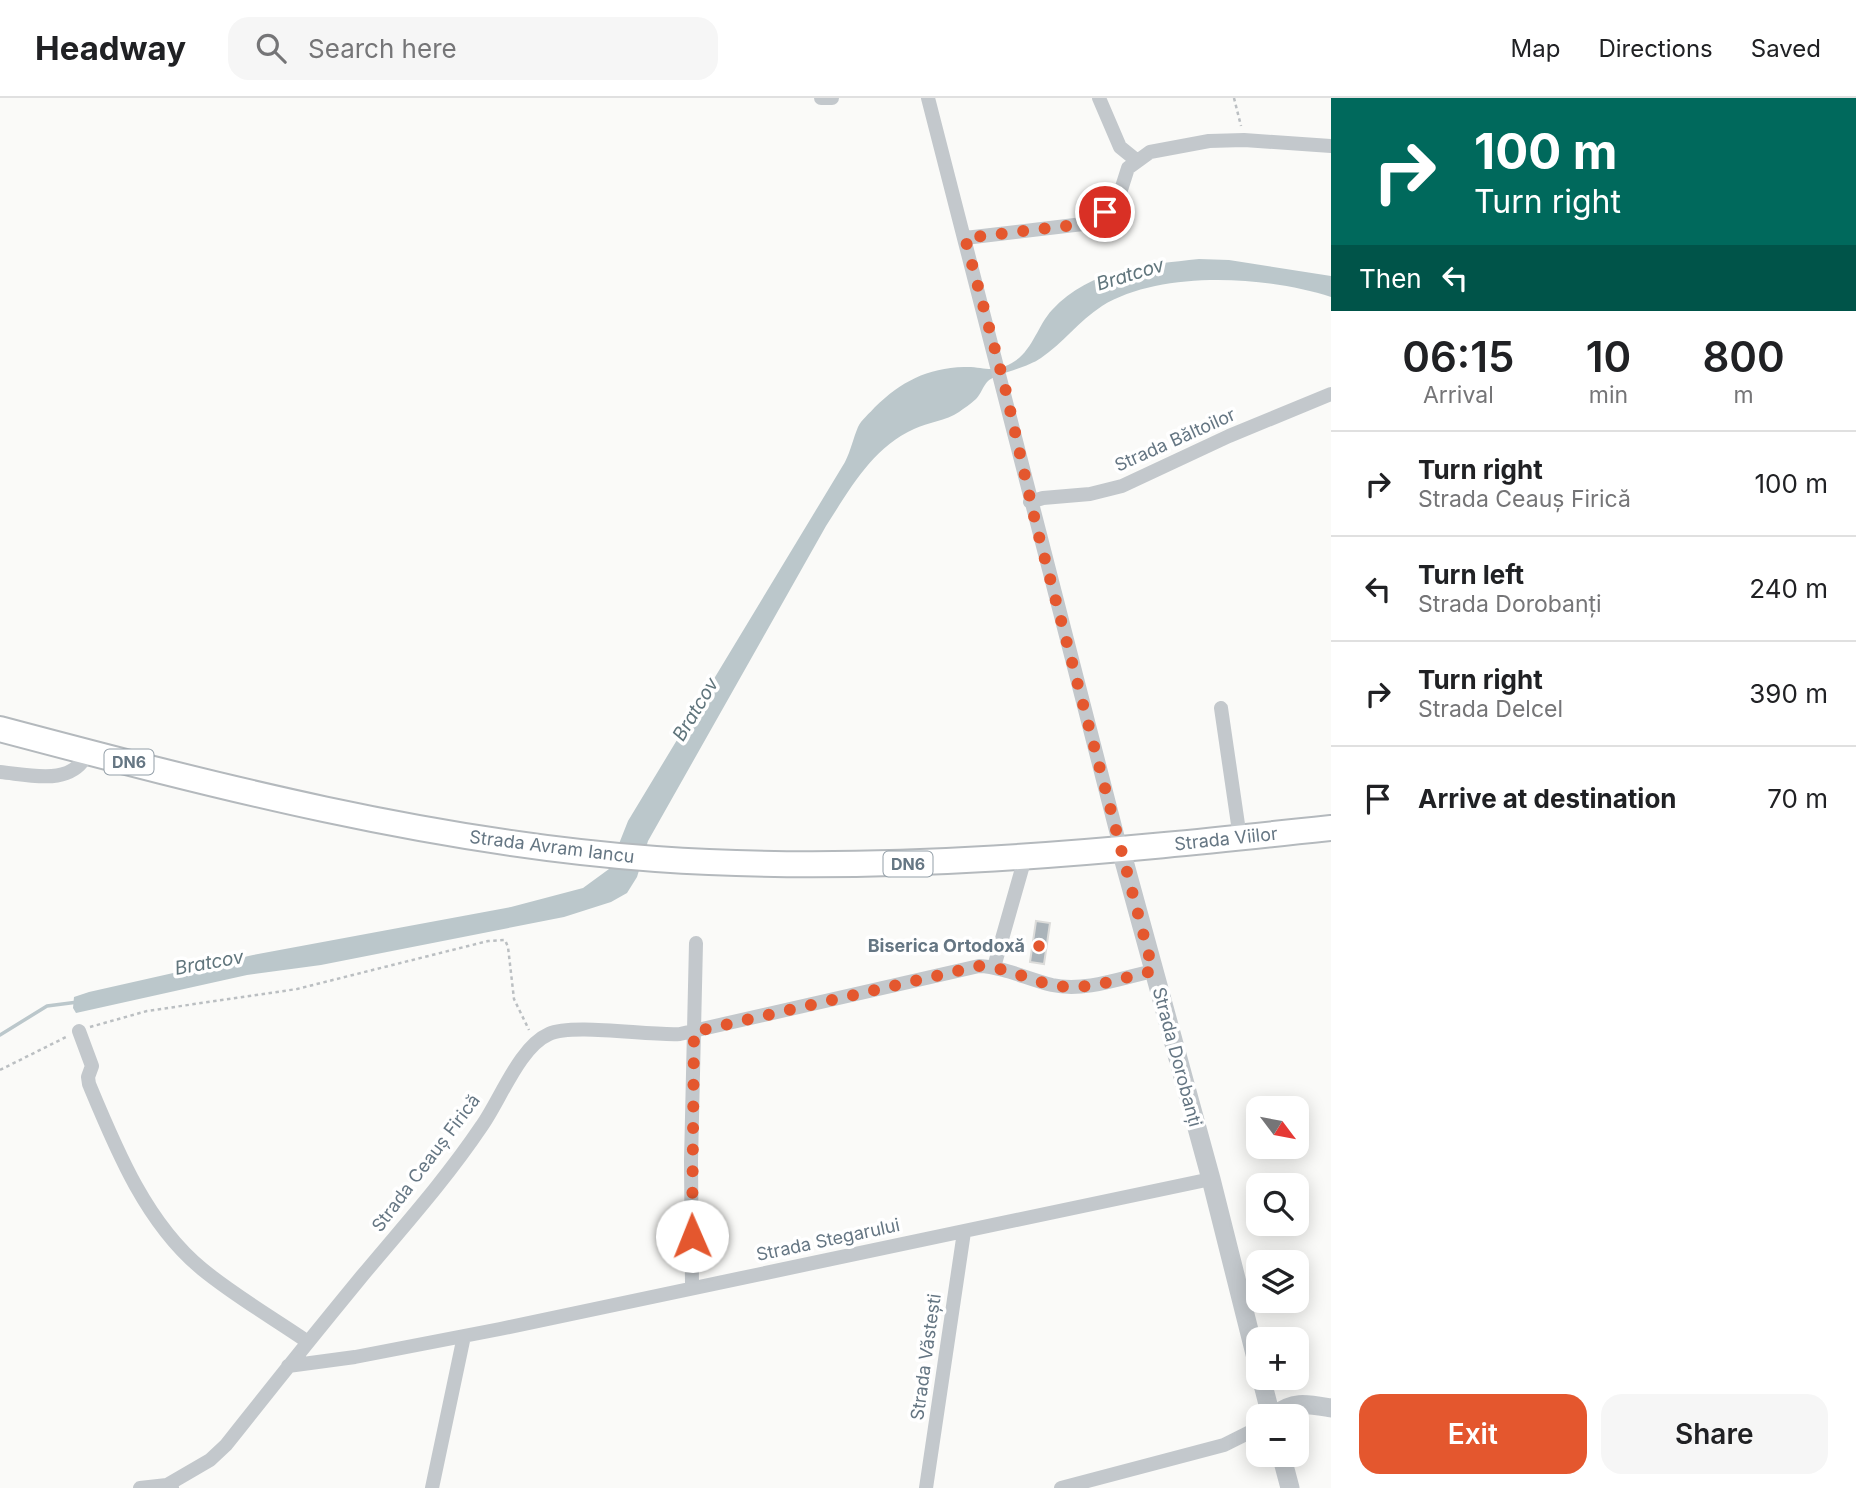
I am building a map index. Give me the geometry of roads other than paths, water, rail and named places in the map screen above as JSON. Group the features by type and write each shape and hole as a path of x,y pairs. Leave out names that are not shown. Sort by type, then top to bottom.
{"highway":[{"name":"Strada Avram Iancu","path":"0,729 369,819 464,837 586,852 745,864 867,865 1025,858 1121,850"},
{"name":"Strada Viilor","path":"1121,850 1331,828"}],"street":[{"path":"821,98 832,98"},
{"name":"Strada Dorobanți","path":"928,98 1004,383 1030,502 1248,1327"},
{"path":"1099,98 1120,147 1136,160"},
{"path":"965,238 1083,224 1105,212 1121,190 1128,168 1150,152 1244,139 1331,146"},
{"name":"Strada Băltoilor","path":"1030,502 1043,498 1090,494 1122,486 1229,436 1331,394"},
{"path":"1221,708 1240,838"},
{"path":"0,772 60,776 78,769 88,752"},
{"path":"994,967 1025,858"},
{"path":"692,1286 696,943"},
{"path":"694,1032 979,966 994,967 1054,985 1069,986 1091,985 1153,971"},
{"name":"Strada Ceauș Firică","path":"170,1486 226,1445 481,1127 536,1042 561,1030 654,1035 694,1032"},
{"path":"79,1031 92,1066 88,1077 89,1084 108,1130 135,1184 165,1228 201,1268 308,1342"},
{"name":"Strada Stegarului","path":"288,1366 464,1336 1211,1179"},
{"name":"Strada Văstești","path":"926,1488 964,1231"},
{"path":"432,1488 464,1336"},
{"path":"1309,1405 1331,1408"},
{"path":"1061,1488 1224,1445 1246,1434"},
{"path":"1284,1467 1290,1488"},
{"path":"140,1488 170,1486"}],"water":[{"path":"1199,259 1229,260 1331,276 1331,297 1277,284 1215,280 1154,286 1126,294 1094,312 1041,358 988,381 976,399 959,412 914,429 886,447 863,471 826,526 648,841 637,877 627,893 611,902 564,917 321,965 247,975 76,1013 73,1008 74,997 89,992 253,955 511,907 583,888 609,869 628,821 845,462 859,424 875,407 915,378 938,370 964,367 995,369 1015,361 1026,350 1052,310 1084,285 1120,271"}],"waterway":[{"name":"Bratcov","path":"0,1035 47,1006 78,1002"}],"place":[{"name":"Biserica Ortodoxă","path":"1039,946"}]}
